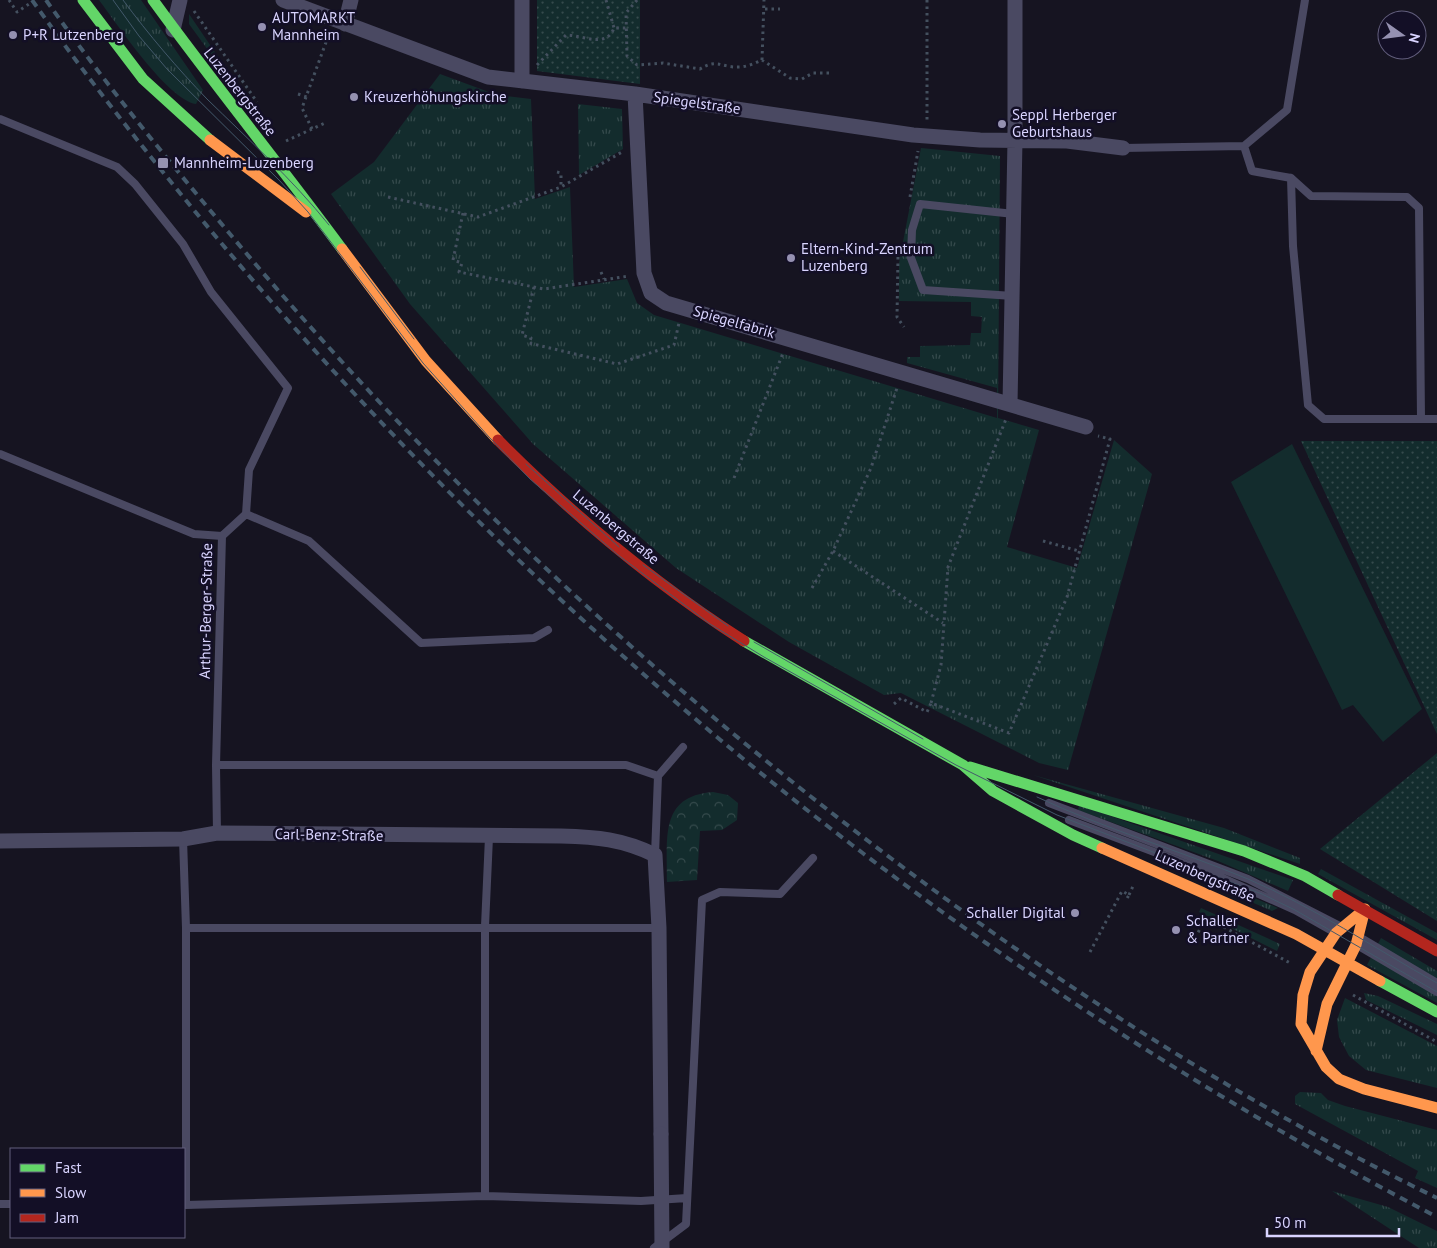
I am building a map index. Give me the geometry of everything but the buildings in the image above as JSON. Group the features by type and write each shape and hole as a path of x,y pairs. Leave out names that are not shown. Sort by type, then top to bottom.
{"main road":[{"name":"Luzenbergstraße","path":"83,0 143,79 171,107 262,181 324,224"},
{"name":"Luzenbergstraße","path":"154,0 245,125 285,172 426,361 492,434 583,521 656,580 715,622 770,657 963,765 993,791 1073,835 1239,907 1324,949 1437,1012"},
{"name":"Luzenbergstraße","path":"963,765 1244,851 1305,876 1437,951"},
{"path":"1316,1051 1327,1004 1348,964 1348,937 1365,909"},
{"path":"1365,909 1348,937 1324,949 1310,972 1303,995 1301,1024 1330,1072 1350,1085 1437,1108"}],"street":[{"path":"174,30 180,0"},
{"name":"Spiegelstraße","path":"283,0 488,78 635,94 928,136 1067,141 1123,148"},
{"path":"345,24 351,0"},
{"path":"522,0 522,81"},
{"path":"1010,404 1015,140 1015,0"},
{"name":"Spiegelfabrik","path":"635,94 644,273 651,293 666,303 1086,427"},
{"name":"Carl-Benz-Straße","path":"0,841 183,839 217,834 603,838 632,844 655,855"},
{"path":"655,855 659,928 662,1248"}],"lane":[{"path":"1123,148 1244,146 1287,110 1305,0"},
{"path":"0,120 117,167 135,184 183,244 211,292 288,388 249,470 246,514 222,536"},
{"path":"1244,146 1252,171 1291,178 1311,196 1407,196 1419,208 1421,419"},
{"path":"1291,178 1293,246 1308,405 1324,419 1437,419"},
{"path":"1012,296 923,290 911,258 912,230 920,204 1014,214"},
{"name":"Arthur-Berger-Straße","path":"0,454 194,534 222,536 216,765 217,834"},
{"path":"246,514 309,541 421,643 534,638 548,630"},
{"path":"655,855 658,776 683,748"},
{"path":"216,765 626,765 658,776"},
{"path":"963,765 1006,788"},
{"path":"963,765 1034,796"},
{"path":"1041,803 1248,879 1348,937 1437,992"},
{"path":"485,1196 485,926 489,837"},
{"path":"183,839 186,928 185,1205 485,1196 641,1201 687,1198"},
{"path":"654,1248 686,1224 702,900 720,892 780,894 813,858"},
{"path":"186,928 485,926 659,928"},
{"path":"1348,937 1437,983"}],"path":[{"path":"9,0 17,12 29,4"},
{"path":"522,81 566,35 578,35 600,41 608,38 614,28 606,0"},
{"path":"637,0 626,13 627,56 637,65 662,63 700,69 708,64 721,63 740,67 762,60"},
{"path":"762,60 764,0"},
{"path":"927,0 928,136"},
{"path":"765,9 780,9"},
{"path":"614,28 626,28"},
{"path":"312,129 302,108 328,37"},
{"path":"762,60 790,78 802,79 814,73 832,73"},
{"path":"298,94 306,97"},
{"path":"285,141 327,122"},
{"path":"388,197 478,217 562,187 624,151 638,157"},
{"path":"557,172 561,172 562,187"},
{"path":"463,213 453,260 462,263 459,272 544,289 644,273"},
{"path":"601,272 604,280"},
{"path":"534,287 522,336 531,338 529,343 616,364 674,345 683,308"},
{"path":"734,478 788,338"},
{"path":"812,588 833,551 871,468 901,373"},
{"path":"894,705 901,698 927,712 931,703 941,665 948,567 1010,404"},
{"path":"931,703 1009,733 1067,597 1110,440 1090,434 1086,427"},
{"path":"1043,542 1079,551"},
{"path":"833,551 944,624"},
{"path":"886,700 902,709"},
{"path":"1126,900 1133,886"},
{"path":"1090,952 1122,891 1129,895"},
{"path":"1198,913 1283,960 1310,972"},
{"path":"1195,938 1206,918"},
{"path":"1336,986 1437,1042"}],"green space":[{"path":"99,0 141,0 203,90 196,104 185,99 158,76"},
{"path":"537,0 640,0 640,84 537,71"},
{"path":"189,14 227,70 227,76 189,24"},
{"path":"440,74 497,95 531,99 535,199 570,187 574,287 627,279 637,303 654,315 997,418 997,388 907,363 907,357 920,357 920,346 970,345 971,333 981,333 982,317 971,316 971,302 899,301 899,263 921,148 1000,156 998,418 1039,430 1007,547 1077,568 1114,440 1152,474 1068,770 1039,763 901,693 884,695 789,642 676,568 533,444 410,304 331,194 374,162"},
{"path":"578,104 622,109 623,149 579,175"},
{"path":"1301,441 1437,441 1437,734"},
{"path":"1292,444 1422,709 1383,742 1353,705 1342,710 1231,482"},
{"path":"1437,753 1437,921 1320,849"},
{"path":"1033,775 1224,828 1300,858 1300,864"},
{"path":"713,792 728,795 738,803 737,820 722,830 700,831 697,880 667,882 667,836 675,811 683,802 695,795"},
{"path":"1079,805 1293,880 1288,891 1218,861 1078,810"},
{"path":"1177,865 1278,908 1272,911 1201,880"},
{"path":"1321,869 1437,933 1437,940 1318,874"},
{"path":"1201,908 1280,944 1277,951 1199,912"},
{"path":"1381,938 1437,971 1437,1003 1367,965"},
{"path":"1364,993 1378,996 1437,1024 1437,1035 1366,1000"},
{"path":"1345,998 1437,1046 1437,1088 1366,1070 1349,1056 1339,1037 1337,1020"},
{"path":"1300,1092 1321,1093 1328,1100 1345,1106 1437,1130 1437,1188 1415,1178 1418,1171 1295,1104 1295,1096"},
{"path":"1332,1191 1388,1207 1437,1231 1437,1248 1419,1248"}],"tram line":[{"path":"113,0 139,36 167,69 279,180 308,212 423,363 489,437 530,479 618,555 710,624 764,657 956,765 1057,815 1262,894 1295,910 1437,992"},
{"path":"123,0 153,39 185,75 285,176 329,225"},
{"path":"360,267 414,339"},
{"path":"526,464 619,547"},
{"path":"643,565 728,626"},
{"path":"754,642 923,739"},
{"path":"1037,797 1089,819 1222,868 1272,890 1297,902 1437,983"}],"railway":[{"path":"32,0 99,91 193,209 347,386 484,527 628,661 779,788 935,907 1097,1018 1265,1122 1437,1217"},
{"path":"46,0 112,90 230,234 305,321 382,405 461,486 543,566 627,643 713,717 802,789 892,859 1022,953 1157,1042 1225,1083 1365,1162 1437,1198"}],"traffic: fast":[{"path":"83,0 143,79 210,140"},
{"path":"153,0 342,249"},
{"path":"744,641 963,765 993,791 1073,835 1102,848"},
{"path":"970,767 1244,851 1305,876 1338,895"},
{"path":"1380,981 1437,1012"}],"traffic: slow":[{"path":"210,140 306,212"},
{"path":"342,249 426,361 498,440"},
{"path":"1102,848 1296,934 1380,981"},
{"path":"1365,909 1336,933 1310,972 1303,995 1301,1024 1326,1067 1339,1079 1364,1089 1437,1108"},
{"path":"1316,1051 1327,1004 1356,945 1365,909"}],"traffic: jam":[{"path":"498,440 585,522 679,596 744,641"},
{"path":"1338,895 1437,951"}],"place":[{"name":"AUTOMARKT Mannheim","path":"262,27"},
{"name":"P+R Lutzenberg","path":"13,35"},
{"name":"Kreuzerhöhungskirche","path":"354,97"},
{"name":"Seppl Herberger Geburtshaus","path":"1002,124"},
{"name":"Mannheim-Luzenberg","path":"163,163"},
{"name":"Eltern-Kind-Zentrum Luzenberg","path":"791,258"},
{"name":"Schaller Digital","path":"1075,913"},
{"name":"Schaller & Partner","path":"1176,930"}]}
